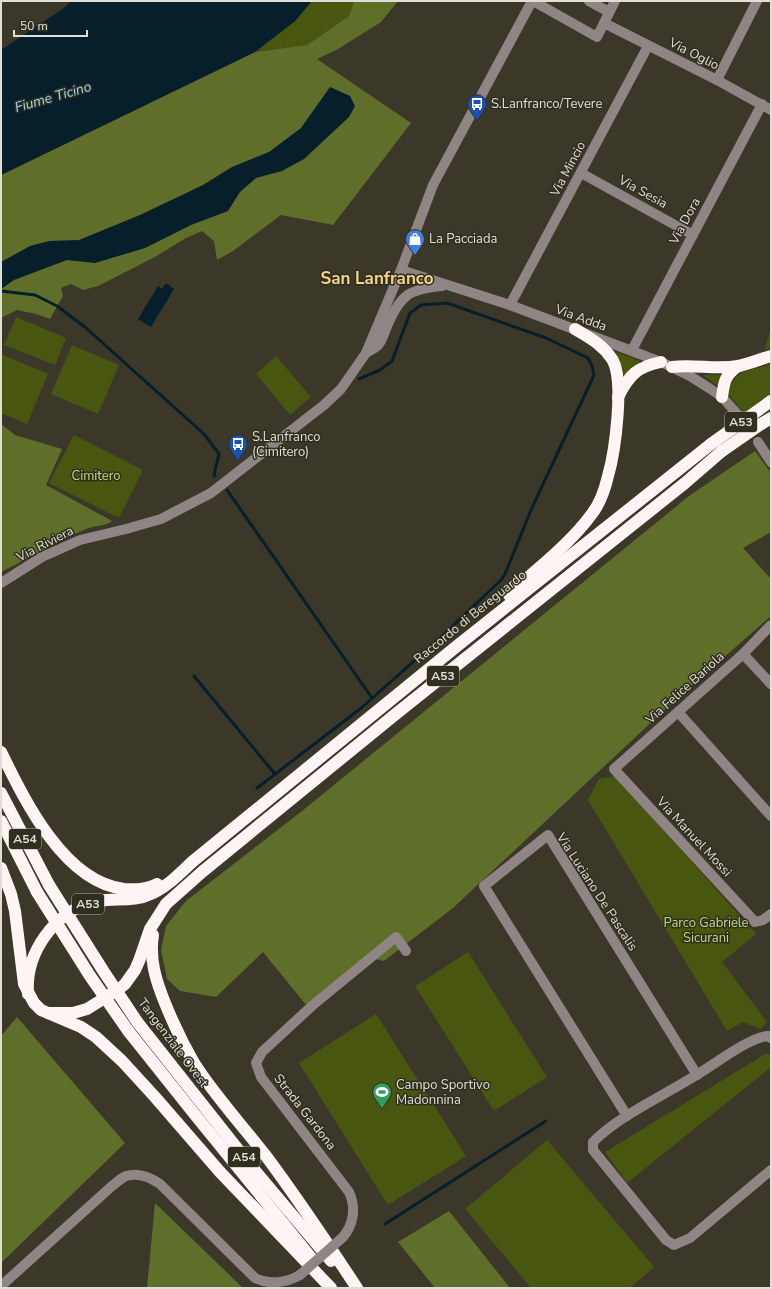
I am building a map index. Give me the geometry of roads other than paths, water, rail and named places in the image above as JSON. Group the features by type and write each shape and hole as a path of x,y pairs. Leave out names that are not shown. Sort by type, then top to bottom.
{"highway":[{"path":"457,646 580,529 592,514 603,493 612,459 618,398 617,378 613,360 600,344 575,329"},
{"path":"672,367 685,365 710,368 738,366 771,356"},
{"path":"618,398 625,384 634,372 648,365 661,362"},
{"path":"722,397 725,380 730,372 738,366"},
{"name":"Raccordo di Bereguardo","path":"192,862 457,646 711,444 771,400"},
{"name":"A53","path":"48,1014 73,1013 87,1009 110,996 125,984 139,961 150,929 159,914 166,904 202,872 397,713 685,483 767,425"},
{"path":"1,752 37,817 58,848 76,867 90,877 119,888 148,888 160,883 192,862"},
{"name":"Tangenziale Ovest","path":"1,793 49,885 138,1023 252,1166 354,1288"},
{"name":"Tangenziale Ovest","path":"1,821 37,892 90,976 129,1032 336,1288"},
{"name":"A53","path":"28,994 28,979 35,951 49,930 64,917 81,907 95,902 138,899 151,894 167,885 192,862"},
{"path":"1,868 11,894 15,911 23,977 28,994 36,1006 48,1014 82,1027 96,1037 160,1102 220,1172 331,1288"},
{"path":"159,914 152,941 154,969 167,1008 194,1063 266,1156 358,1288"}],"street":[{"path":"366,353 401,270 433,185 532,1 597,36 615,1"},
{"path":"589,1 609,12"},
{"path":"717,80 757,1"},
{"name":"Via Oglio","path":"604,23 717,80 771,110"},
{"name":"Via Mincio","path":"510,305 648,46"},
{"name":"Via Dora","path":"632,350 762,104"},
{"name":"Via Sesia","path":"581,173 693,235"},
{"name":"Via Adda","path":"401,270 446,286 510,305 661,362 690,376 722,397 739,416"},
{"path":"366,353 379,345 394,310 401,300 408,294 426,288 446,286"},
{"name":"Via Riviera","path":"1,583 42,558 80,540 161,519 211,493 324,405 341,389 366,353"},
{"path":"758,442 771,462"},
{"name":"Via Felice Bariola","path":"614,769 743,654 771,626"},
{"path":"743,654 771,684"},
{"path":"678,712 771,816"},
{"name":"Via Manuel Mossi","path":"614,769 755,922 763,920 771,914"},
{"name":"Via Luciano De Pascalis","path":"627,1116 484,886 548,835 697,1075"},
{"name":"Strada Gardona","path":"1,1286 112,1186 126,1176 140,1175 151,1178 160,1184 254,1278 263,1281 282,1282 291,1280 300,1275 348,1231 352,1221 353,1209 351,1196 344,1184 261,1078 256,1063 262,1052 314,1005 396,937 406,951"},
{"path":"771,1038 768,1036 761,1036 627,1116 601,1134 593,1142 593,1150 666,1240 674,1245 690,1238 771,1170"}],"water":[{"name":"Fiume Ticino","path":"71,1 312,1 295,21 255,52 1,175 1,50 64,8"},
{"path":"330,87 350,96 355,106 349,117 304,159 282,171 256,178 240,192 228,211 191,225 145,248 95,263 67,260 14,280 1,289 1,262 30,246 49,241 79,240 140,215 203,185 232,167 269,152 301,128"},
{"path":"165,284 168,284 174,289 151,327 138,319 158,286 162,289"}],"waterway":[{"path":"1,291 35,295 57,306 86,328 204,434 219,454 215,476"},
{"path":"257,788 360,709 439,639 501,580 505,574 531,510 594,375 588,358 546,338 447,303 421,305 410,313 392,361 380,370 359,379"},
{"path":"227,490 372,698"},
{"path":"194,676 275,774"},
{"path":"385,1224 546,1121"}],"place":[{"name":"S.Lanfranco/Tevere","path":"477,121"},
{"name":"La Pacciada","path":"415,256"},
{"name":"S.Lanfranco (Cimitero)","path":"238,461"},
{"name":"Campo Sportivo Madonnina","path":"382,1109"}],"district":[{"name":"San Lanfranco","path":"377,278"}],"park label":[{"name":"Cimitero","path":"96,476"},
{"name":"Parco Gabriele Sicurani","path":"706,930"}]}
